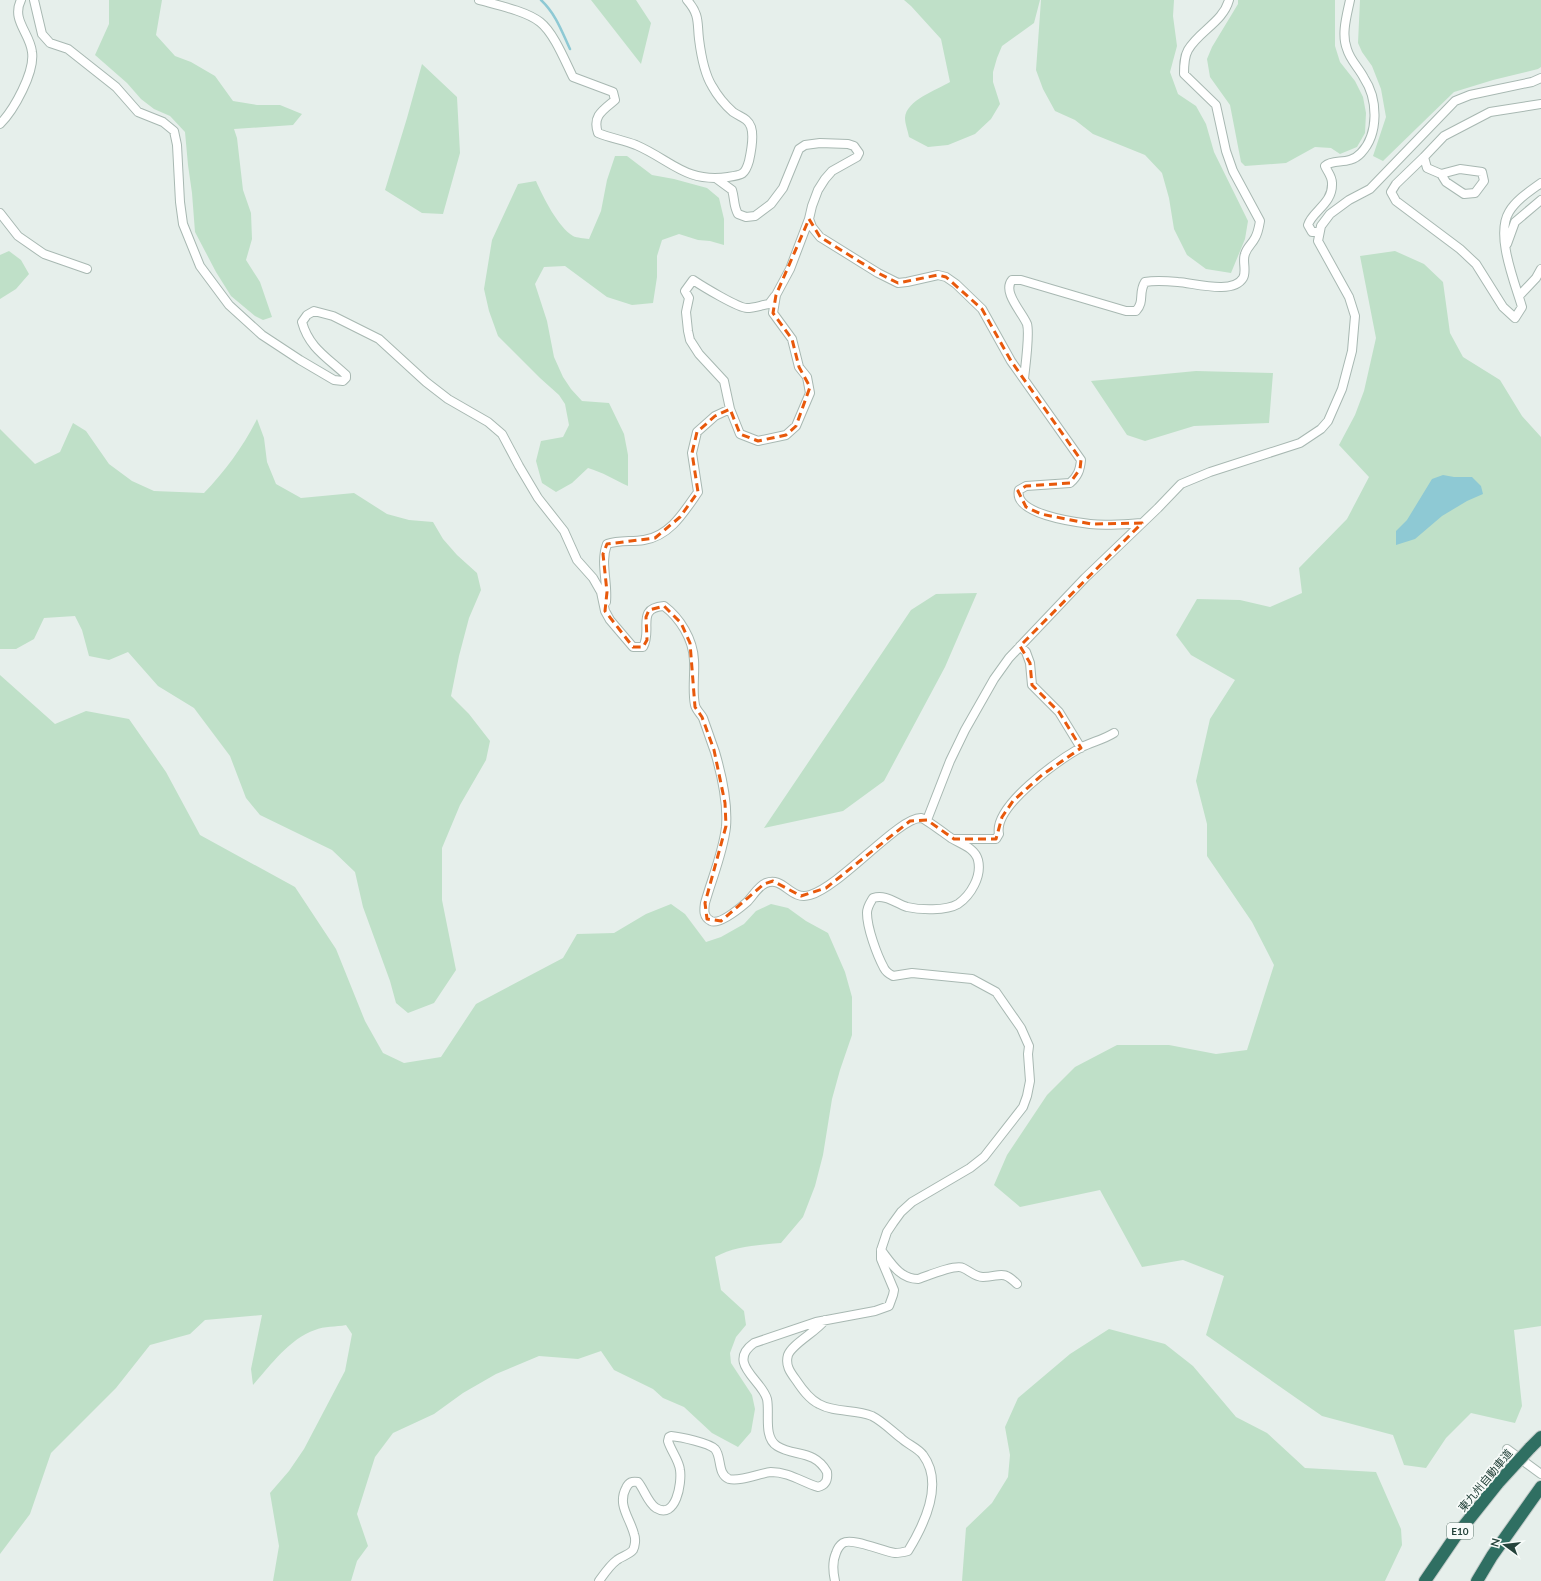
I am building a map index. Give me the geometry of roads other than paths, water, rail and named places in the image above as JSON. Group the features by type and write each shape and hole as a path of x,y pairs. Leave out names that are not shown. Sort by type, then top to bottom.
{"highway":[{"name":"東九州自動車道","path":"1425,1581 1455,1537 1498,1483 1541,1437"},
{"path":"1477,1581 1492,1556 1541,1487"}],"street":[{"path":"0,124 18,100 32,66 32,51 19,21 18,12 20,0"},
{"path":"34,0 42,34 50,43 68,50 116,87 138,112 163,122 174,131 177,145 180,202 183,224 200,266 229,306 262,335 334,380 343,381 346,378 346,375 326,359 313,345 304,329 302,322 306,315 314,311 333,316 379,339 426,382 448,399 488,422 502,434 538,498 564,531 577,560 593,578 601,592 605,611 610,620 632,647 643,647 647,640 646,617 649,610 656,606 664,606 671,611 681,623 690,643 694,658 695,707 702,717 714,750 723,783 725,803 726,826 705,903 704,913 707,919 713,922 721,921 746,902 764,884 773,881 780,883 794,894 801,896 809,895 821,890 842,877 910,821 920,818 927,820 937,829 968,847 977,855 980,868 977,880 967,895 957,904 932,909 906,906 879,896 873,898 868,907 867,915 875,946 884,969 893,976 912,973 972,979 996,992 1021,1028 1029,1046 1028,1054 1030,1081 1023,1106 1017,1116 984,1157 970,1168 912,1202 901,1212 887,1232 881,1250 881,1259 894,1290 889,1306 875,1311 825,1320 754,1343 745,1351 744,1365 749,1376 761,1387 766,1399 768,1408 769,1434 772,1440 776,1446 819,1461 827,1472 828,1478 826,1483 823,1486 818,1487 784,1473 770,1472 730,1479 726,1477 722,1470 716,1450 711,1446 671,1436 669,1437 668,1441 680,1468 679,1484 675,1501 672,1507 668,1510 656,1508 651,1504 638,1482 633,1481 629,1483 623,1495 622,1502 635,1536 635,1544 633,1550 617,1560 599,1581"},
{"path":"479,0 506,7 541,22 556,44 573,77 614,92 614,100 597,117 596,125 598,133 636,145 682,172 717,179 741,176 746,170 750,158 752,135 751,127 746,119 735,113 724,103 712,86 705,70 699,39 698,18 694,7 687,0"},
{"path":"1024,379 1027,325 1014,303 1009,290 1009,283 1012,280 1022,280 1126,311 1136,311 1141,306 1142,288 1145,282 1154,280 1180,282 1215,288 1233,285 1242,280 1244,275 1244,254 1255,238 1260,221 1233,171 1226,151 1216,105 1184,74 1184,62 1187,50 1228,7 1229,0"},
{"path":"1319,232 1312,232 1308,225 1309,220 1326,202 1332,184 1331,178 1325,166 1328,163 1345,162 1362,153 1369,142 1374,122 1375,110 1372,96 1365,79 1346,48 1345,36 1350,0"},
{"path":"927,820 950,761 965,730 994,679 1020,646 1085,578 1181,484 1210,472 1300,443 1321,429 1328,421 1342,389 1355,329 1355,316 1349,297 1318,241 1321,226 1330,214 1350,200 1370,189 1455,101 1470,95 1532,82 1541,78"},
{"path":"1541,104 1490,112 1444,136 1396,184 1391,192 1396,201 1460,249 1476,264 1503,307 1515,318 1522,307 1509,270 1504,231 1509,212 1525,194 1541,183"},
{"path":"717,179 732,190 734,196 733,206 738,214 755,216 771,204 783,188 799,149 805,145 820,143 848,144 854,146 859,153 857,157 832,171 825,179 816,195 809,219 790,269 776,295 769,304 747,308 740,306 708,291 693,280 685,291 689,298 686,312 690,340 699,354 724,381 730,410 740,434 758,440 786,435 796,426 803,413 810,393 807,377 799,367 792,339 773,313 776,295"},
{"path":"1424,157 1427,168 1441,174 1446,182 1464,194 1475,193 1484,181 1482,172 1460,169 1441,174"},
{"path":"1506,247 1515,222 1541,200"},
{"path":"0,213 18,236 44,254 87,269"},
{"path":"809,219 812,227 820,236 878,273 898,283 938,275 946,277 956,284 982,309 1011,361 1080,460 1080,469 1075,479 1070,483 1026,486 1019,490 1018,494 1020,500 1026,507 1041,514 1091,524 1142,523"},
{"path":"1519,296 1536,278 1541,269"},
{"path":"605,611 607,592 603,554 607,544 617,540 642,540 655,538 669,528 680,517 698,492 697,475 692,453 697,432 715,416 730,410"},
{"path":"1020,646 1026,652 1030,663 1032,685 1059,712 1081,748"},
{"path":"954,840 996,839 999,834 998,828 1002,817 1013,801 1042,774 1081,748 1106,738 1114,733"},
{"path":"881,1250 901,1274 914,1279 954,1267 962,1267 973,1274 982,1277 1000,1274 1010,1277 1017,1284"},
{"path":"825,1320 819,1328 790,1350 787,1363 790,1371 808,1396 818,1404 874,1418 922,1454 931,1469 932,1489 927,1511 915,1540 908,1551 901,1553 854,1542 843,1543 833,1558 835,1581"},
{"path":"1507,1449 1541,1474"}],"water":[{"path":"1443,475 1454,477 1472,477 1481,486 1483,494 1467,501 1442,516 1415,539 1396,545 1396,531 1407,520 1432,479"}],"waterway":[{"path":"541,0 555,17 570,49"}]}
